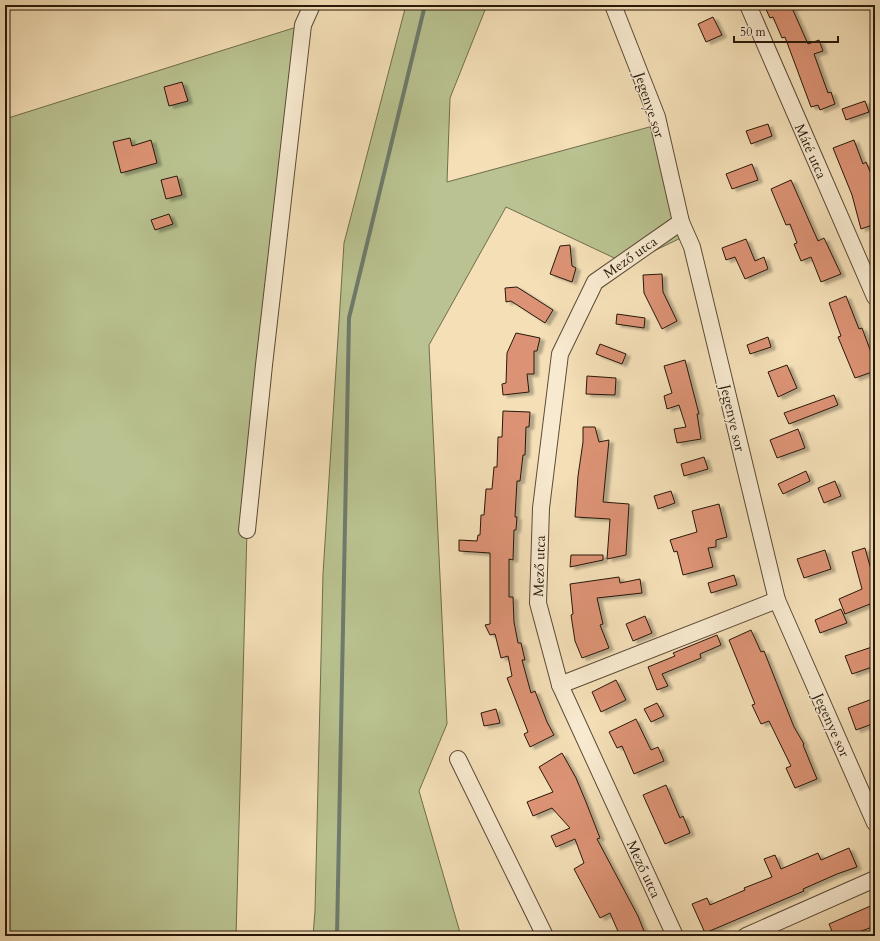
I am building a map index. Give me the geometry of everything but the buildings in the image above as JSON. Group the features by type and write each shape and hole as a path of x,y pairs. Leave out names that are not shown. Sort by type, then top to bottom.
{"street":[{"path":"247,530 303,25 312,5"},
{"name":"Jegenye sor","path":"613,5 657,117 681,222 692,247 777,600 875,823"},
{"name":"Máté utca","path":"748,5 875,297"},
{"name":"Mező utca","path":"675,936 560,685 538,603 541,508 560,354 595,282 681,222"},
{"path":"560,685 777,600"},
{"path":"458,759 545,936"},
{"path":"746,936 875,879"}],"green space":[{"path":"406,5 487,5 450,98 447,182 653,126 689,234 627,264 506,207 429,345 447,724 419,791 461,936 313,936 315,911 323,574 344,243"},
{"path":"303,25 247,530 236,936 5,936 5,119"}],"waterway":[{"path":"337,936 349,318 425,5"}]}
